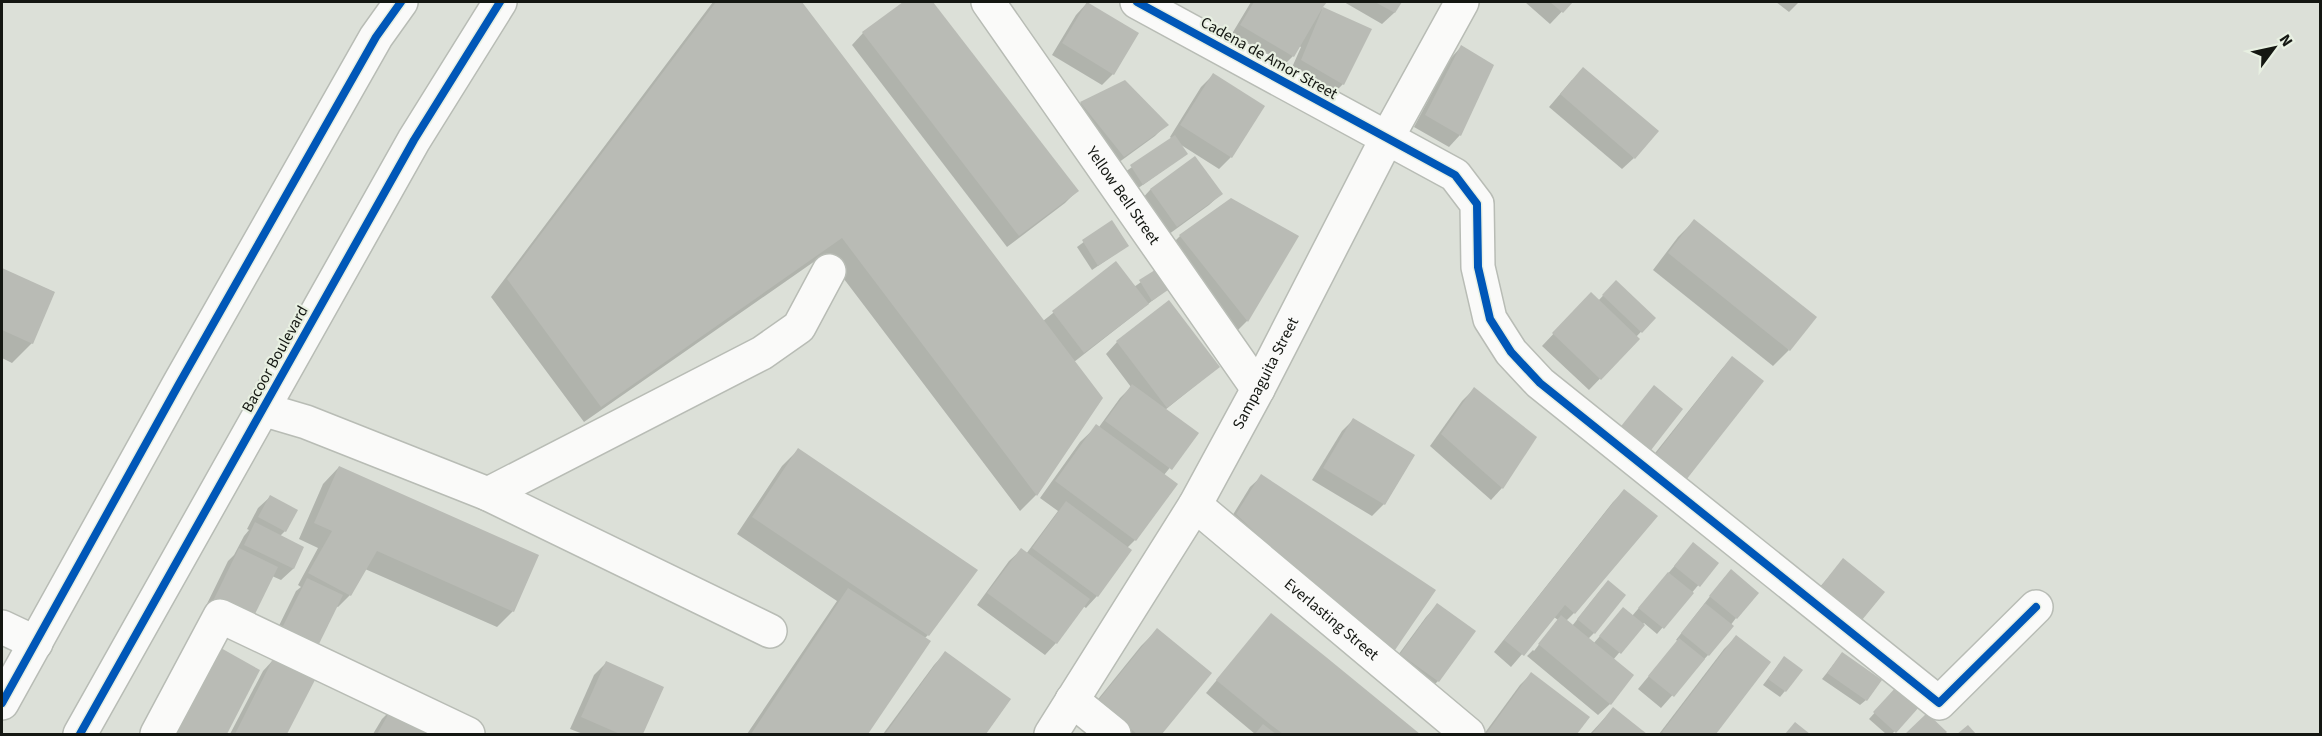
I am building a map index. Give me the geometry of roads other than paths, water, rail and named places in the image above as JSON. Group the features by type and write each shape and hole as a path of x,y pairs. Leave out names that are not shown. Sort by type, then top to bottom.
{"street":[{"path":"2,703 179,384 376,37 401,2"},
{"name":"Bacoor Boulevard","path":"80,735 414,140 501,2"},
{"name":"Yellow Bell Street","path":"988,2 1258,389"},
{"name":"Cadena de Amor Street","path":"1137,2 1455,176 1477,204 1478,267 1490,319 1511,352 1540,383 1939,702 2036,607"},
{"name":"Sampaguita Street","path":"1051,735 1195,505 1258,389 1387,138 1462,2"},
{"path":"488,494 762,353 800,327 829,271"},
{"path":"262,409 306,422 488,494 770,631"},
{"name":"Everlasting Street","path":"1195,505 1468,735"},
{"path":"157,735 220,616 468,735"},
{"path":"2,627 36,642"},
{"path":"1072,700 1114,735"}]}
